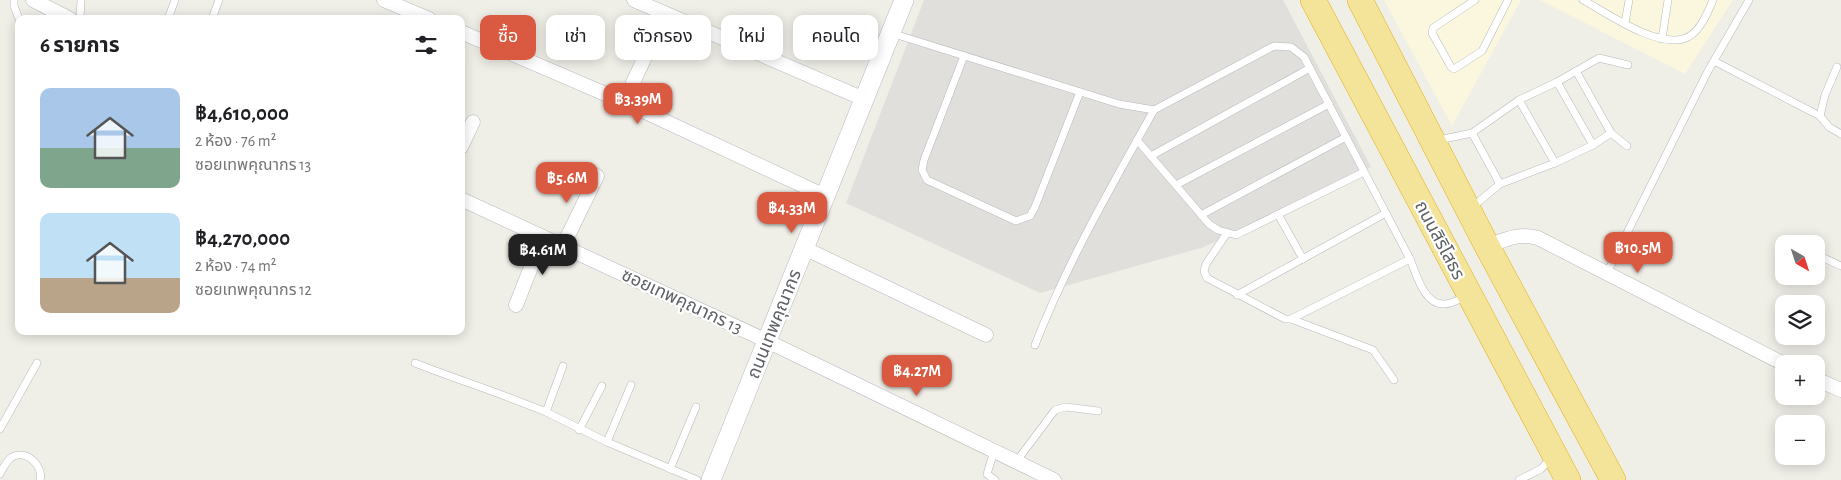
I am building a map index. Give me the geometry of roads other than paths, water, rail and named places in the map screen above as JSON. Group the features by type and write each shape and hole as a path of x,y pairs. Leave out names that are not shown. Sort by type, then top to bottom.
{"highway":[{"name":"ถนนสิริโสธร","path":"1313,0 1568,480"},
{"path":"1360,0 1487,246 1613,480"}],"main road":[{"name":"ถนนเทพคุณากร","path":"711,480 904,0"}],"street":[{"path":"33,0 62,15"},
{"path":"384,0 408,5 423,15"},
{"path":"634,0 864,99"},
{"path":"624,102 665,14"},
{"path":"465,34 624,102 825,196"},
{"path":"465,139 473,122"},
{"path":"563,246 597,176"},
{"name":"ซอยเทพคุณากร 13","path":"465,202 767,341 1054,480"},
{"path":"1487,246 1526,234 1538,238 1775,359"},
{"path":"516,305 543,237"},
{"path":"804,248 986,334"},
{"path":"1825,383 1841,390"}],"lane":[{"path":"14,0 18,15"},
{"path":"80,15 81,0"},
{"path":"169,15 175,0"},
{"path":"214,15 220,0"},
{"path":"1476,0 1433,28 1432,33 1451,67 1454,69 1482,51 1508,0"},
{"path":"1583,0 1591,2 1625,23 1662,39 1684,39 1696,30 1706,18 1713,0"},
{"path":"1625,23 1629,0"},
{"path":"1662,39 1668,0"},
{"path":"1607,274 1714,61 1749,0"},
{"path":"890,33 1119,104 1154,110"},
{"path":"1035,345 1051,305 1078,250 1154,110 1274,46 1291,47 1304,57 1410,259 1425,293 1434,302 1444,304 1470,296"},
{"path":"964,56 924,160 922,170 927,180 1016,221 1030,216 1035,207 1080,92"},
{"path":"1434,142 1472,133 1519,100 1557,82 1599,58 1628,65"},
{"path":"1714,61 1820,116 1829,127 1841,134"},
{"path":"1820,116 1824,95 1837,67"},
{"path":"1151,156 1310,68"},
{"path":"1576,71 1611,133 1627,146"},
{"path":"1557,82 1593,145"},
{"path":"1519,100 1555,163"},
{"path":"1176,185 1329,104"},
{"path":"1472,133 1500,184"},
{"path":"1469,209 1500,184 1555,163 1593,145 1611,133"},
{"path":"1201,215 1346,137"},
{"path":"1137,140 1209,224 1236,236 1364,172"},
{"path":"1237,295 1386,213"},
{"path":"1279,216 1303,259"},
{"path":"1227,233 1206,264 1204,271 1207,278 1275,315 1291,319 1372,350 1394,380"},
{"path":"1825,258 1841,266"},
{"path":"1291,319 1410,259"},
{"path":"0,429 37,362"},
{"path":"415,364 469,384 510,396 546,412 579,430 698,480"},
{"path":"546,412 564,366"},
{"path":"607,442 631,385"},
{"path":"579,430 602,386"},
{"path":"1016,462 1055,410 1066,406 1098,411"},
{"path":"670,468 696,407"},
{"path":"994,451 987,474 994,480"},
{"path":"1519,480 1531,477 1554,454"},
{"path":"0,474 9,459 21,455 39,466 42,473 40,480"}]}
